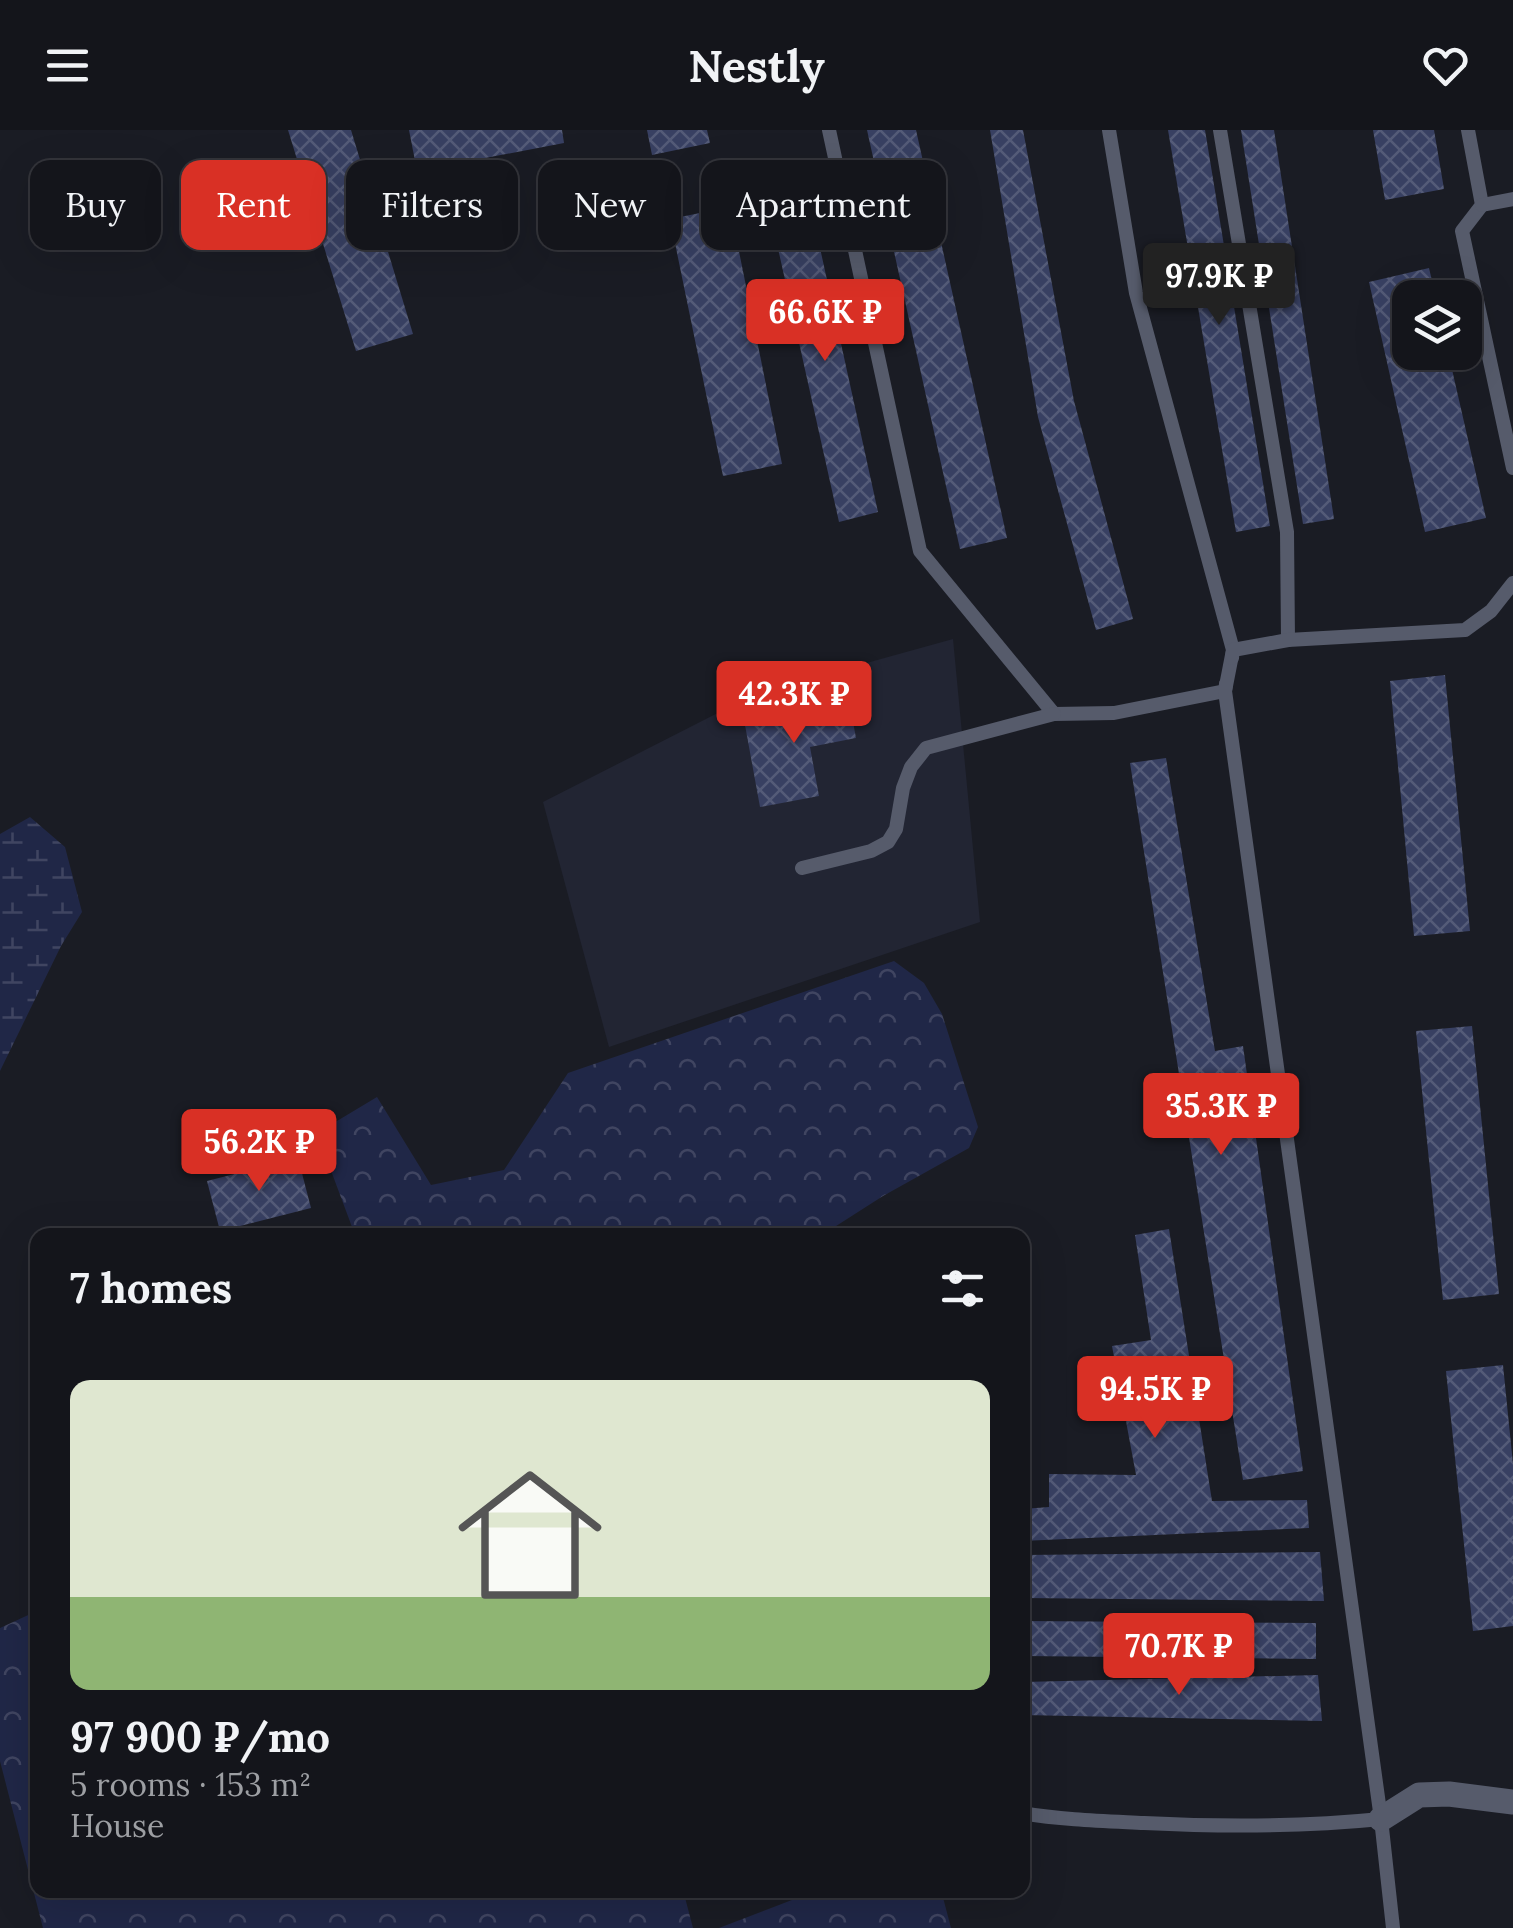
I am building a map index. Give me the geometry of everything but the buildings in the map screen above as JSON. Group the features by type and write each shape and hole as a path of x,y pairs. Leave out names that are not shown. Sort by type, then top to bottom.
{"street":[{"path":"1382,1820 1419,1796 1450,1794 1513,1802"}],"lane":[{"path":"829,130 920,551 1054,714"},
{"path":"1109,130 1136,293 1234,650 1225,691 1394,1928"},
{"path":"1220,130 1287,532 1288,640"},
{"path":"1468,130 1482,205"},
{"path":"1513,199 1482,205 1462,231 1513,468"},
{"path":"1234,650 1288,640 1465,630 1491,611 1513,583"},
{"path":"802,868 871,851 888,842 896,829 911,767 926,748 1054,714 1114,713 1225,691"},
{"path":"1030,1814 1226,1828 1382,1820"}],"shaded area":[{"path":"953,639 980,922 609,1047 543,802 755,694"}],"green space":[{"path":"30,817 65,847 82,912 61,946 0,1071 0,834"},
{"path":"894,961 924,983 942,1014 978,1127 969,1148 833,1228 352,1228 317,1133 377,1097 431,1185 504,1170 568,1073"},
{"path":"30,1614 30,1878 0,1761 0,1628"},
{"path":"35,1898 685,1898 693,1928 43,1928"},
{"path":"797,1898 943,1898 951,1928 719,1928"}]}
